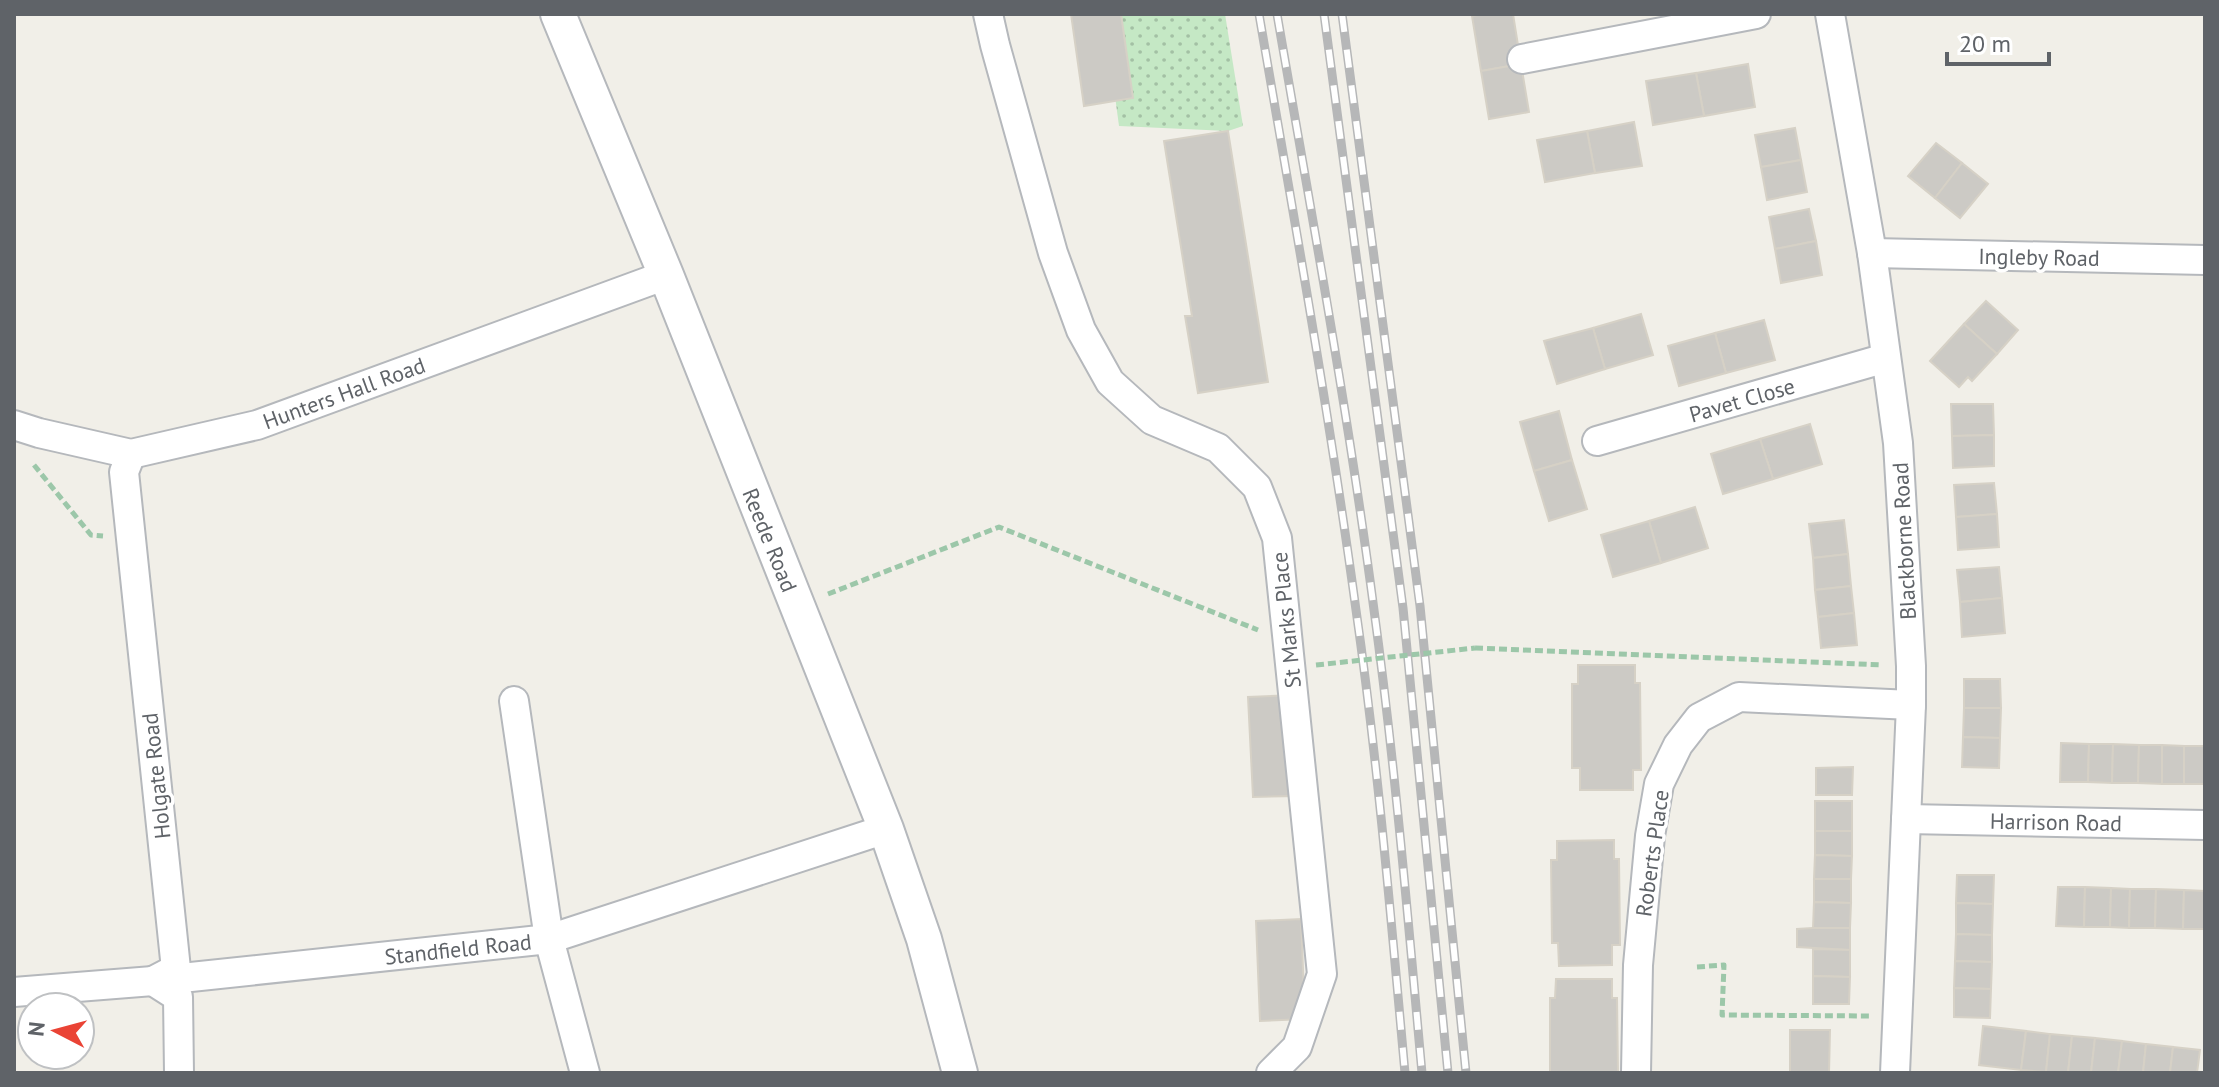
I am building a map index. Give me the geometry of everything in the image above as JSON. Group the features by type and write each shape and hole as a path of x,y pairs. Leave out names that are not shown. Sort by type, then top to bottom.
{"street":[{"name":"Reede Road","path":"558,14 666,275 886,829 924,939 960,1073"},
{"name":"St Marks Place","path":"988,14 1053,253 1081,330 1110,382 1152,420 1218,448 1257,487 1277,538 1322,974 1297,1047 1271,1073"},
{"path":"1522,59 1756,14"},
{"name":"Blackborne Road","path":"1830,14 1872,253 1898,443 1911,705 1895,1073"},
{"name":"Ingleby Road","path":"1872,253 2205,260"},
{"name":"Hunters Hall Road","path":"26,429 131,454 257,425 666,275"},
{"name":"Pavet Close","path":"1597,441 1886,358"},
{"name":"Holgate Road","path":"131,454 124,472 176,969 153,981"},
{"name":"Roberts Place","path":"1636,1073 1638,965 1650,836 1659,784 1678,745 1699,718 1739,697 1911,705"},
{"path":"514,701 549,939 585,1073"},
{"name":"Harrison Road","path":"1906,819 2205,825"},
{"name":"Standfield Road","path":"14,992 153,981 549,939 886,829"},
{"path":"153,981 178,997 179,1073"}],"path":[{"path":"26,429 33,463 91,535 131,539"},
{"path":"797,607 999,527 1288,642 1316,665 1475,648 1911,666"},
{"path":"1697,967 1724,965 1722,1015 1898,1017"}],"green space":[{"path":"1104,14 1225,14 1243,126 1228,131 1119,126"}],"building":[{"path":"1071,14 1121,14 1133,98 1084,106"},
{"path":"1513,14 1521,64 1481,71 1472,16"},
{"path":"1521,64 1529,112 1489,119 1481,71"},
{"path":"1748,64 1755,107 1704,116 1696,73"},
{"path":"1696,73 1704,116 1653,125 1646,81"},
{"path":"1634,122 1642,166 1595,173 1587,131"},
{"path":"1795,128 1801,160 1761,167 1755,135"},
{"path":"1228,131 1268,382 1198,393 1185,316 1192,316 1164,141"},
{"path":"1587,131 1595,173 1545,182 1537,140"},
{"path":"1936,143 1962,163 1935,198 1908,176"},
{"path":"1801,160 1807,192 1767,200 1761,167"},
{"path":"1962,163 1988,184 1960,218 1935,198"},
{"path":"1809,209 1816,241 1775,249 1769,217"},
{"path":"1816,241 1822,275 1781,283 1775,249"},
{"path":"1986,301 2018,330 1997,354 1964,324"},
{"path":"1641,314 1653,355 1605,369 1593,328"},
{"path":"1764,320 1775,360 1726,373 1715,333"},
{"path":"1964,324 1997,354 1972,381 1968,377 1959,387 1930,361"},
{"path":"1593,328 1605,369 1557,384 1544,341"},
{"path":"1715,333 1726,373 1679,386 1668,346"},
{"path":"1951,404 1993,404 1994,435 1952,436"},
{"path":"1559,411 1572,460 1534,471 1520,422"},
{"path":"1810,424 1822,464 1773,479 1760,439"},
{"path":"1994,435 1994,466 1953,468 1952,436"},
{"path":"1760,439 1773,479 1723,494 1711,454"},
{"path":"1572,460 1587,509 1549,521 1534,471"},
{"path":"1994,483 1997,514 1956,517 1954,485"},
{"path":"1695,507 1708,548 1661,563 1649,521"},
{"path":"1997,514 1999,547 1958,550 1956,517"},
{"path":"1844,520 1848,554 1813,558 1809,524"},
{"path":"1649,521 1661,563 1613,577 1601,535"},
{"path":"1848,554 1851,586 1815,590 1813,558"},
{"path":"1999,567 2002,598 1960,602 1957,570"},
{"path":"1851,586 1854,613 1818,617 1815,590"},
{"path":"2002,598 2005,633 1962,637 1960,602"},
{"path":"1854,613 1857,645 1821,648 1818,617"},
{"path":"1578,665 1635,665 1635,683 1640,683 1641,770 1633,770 1633,790 1580,790 1580,768 1572,768 1572,684 1578,684"},
{"path":"1964,679 2000,679 2001,708 1964,708"},
{"path":"1293,695 1297,796 1253,797 1248,697"},
{"path":"1964,708 2001,708 2000,738 1963,737"},
{"path":"1963,737 2000,738 1999,768 1962,767"},
{"path":"2061,743 2089,744 2088,782 2060,782"},
{"path":"2089,744 2113,744 2112,783 2088,782"},
{"path":"2113,744 2139,745 2138,783 2112,783"},
{"path":"2139,745 2162,745 2162,784 2138,783"},
{"path":"2162,745 2184,746 2184,784 2162,784"},
{"path":"2184,746 2205,746 2205,784 2184,784"},
{"path":"1853,767 1852,795 1816,795 1816,768"},
{"path":"1815,801 1852,801 1852,831 1815,831"},
{"path":"1815,831 1852,831 1852,856 1815,855"},
{"path":"1614,840 1614,859 1619,859 1620,945 1612,945 1612,965 1559,966 1558,943 1552,943 1551,860 1557,860 1557,841"},
{"path":"1815,855 1852,856 1851,879 1814,879"},
{"path":"1957,875 1994,875 1993,904 1956,903"},
{"path":"1814,879 1851,879 1851,903 1814,902"},
{"path":"2058,887 2085,887 2084,927 2056,926"},
{"path":"2085,887 2111,888 2110,927 2084,927"},
{"path":"2111,888 2130,889 2129,928 2110,927"},
{"path":"2130,889 2156,889 2155,928 2129,928"},
{"path":"2156,889 2184,890 2183,929 2155,928"},
{"path":"2184,890 2205,891 2205,929 2183,929"},
{"path":"1814,902 1851,903 1850,928 1813,928"},
{"path":"1956,903 1993,904 1992,935 1956,934"},
{"path":"1301,919 1305,1019 1260,1021 1256,921"},
{"path":"1850,928 1850,950 1797,947 1797,929"},
{"path":"1956,934 1992,935 1992,962 1955,961"},
{"path":"1813,949 1850,950 1850,977 1813,976"},
{"path":"1955,961 1992,962 1991,989 1954,988"},
{"path":"1813,976 1850,977 1849,1004 1813,1004"},
{"path":"1556,979 1612,979 1612,998 1617,998 1618,1073 1550,1073 1550,998 1555,998"},
{"path":"1954,988 1991,989 1990,1018 1954,1017"},
{"path":"1983,1026 2026,1031 2021,1070 1979,1065"},
{"path":"1790,1030 1830,1030 1829,1073 1790,1073"},
{"path":"2026,1031 2050,1034 2046,1072 2021,1070"},
{"path":"2050,1034 2072,1036 2068,1073 2046,1072"},
{"path":"2072,1036 2095,1038 2091,1073 2068,1073"},
{"path":"2095,1038 2122,1041 2118,1073 2091,1073"},
{"path":"2122,1041 2146,1044 2143,1073 2118,1073"},
{"path":"2146,1044 2173,1047 2170,1073 2143,1073"},
{"path":"2173,1047 2200,1050 2197,1073 2170,1073"}],"railway":[{"path":"1259,14 1322,386 1364,668 1405,1073"},
{"path":"1277,14 1364,535 1395,784 1422,1073"},
{"path":"1324,14 1403,608 1448,1073"},
{"path":"1342,14 1420,606 1466,1073"}]}
